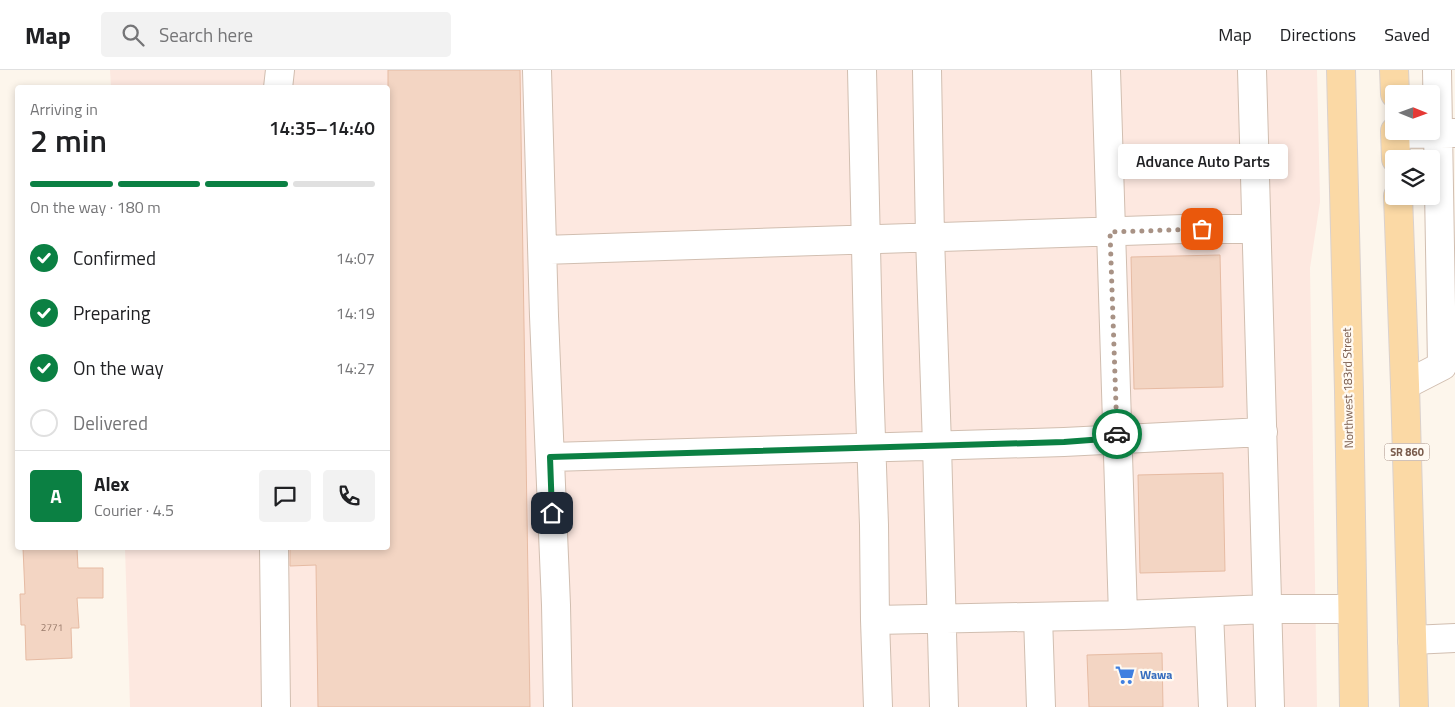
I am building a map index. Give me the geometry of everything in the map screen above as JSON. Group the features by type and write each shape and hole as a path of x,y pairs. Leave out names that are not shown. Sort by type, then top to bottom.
{"main road":[{"name":"Northwest 183rd Street","path":"1341,70 1354,707"},
{"path":"1394,70 1395,85"},
{"name":"SR 860","path":"1398,205 1406,385 1414,707"}],"street":[{"path":"278,85 280,70"},
{"path":"537,70 558,707"},
{"path":"862,70 878,707"},
{"path":"927,70 944,707"},
{"path":"1106,70 1123,615"},
{"path":"1252,70 1270,707"},
{"path":"1406,385 1442,366 1447,133 1437,70"},
{"path":"1396,141 1447,133"},
{"path":"542,250 1184,229 1256,229"},
{"path":"550,457 1064,442 1263,432"},
{"path":"274,550 276,707"},
{"path":"875,620 1123,615 1268,609 1352,609"},
{"path":"1209,612 1213,707"},
{"path":"1038,616 1040,707"},
{"path":"1412,640 1455,638"}],"shaded area":[{"path":"110,70 1317,70 1320,202 1310,268 1317,707 130,707 125,550 390,550 390,85 111,85"}],"building":[{"path":"388,70 520,70 530,707 318,707 316,565 290,566 290,550 390,550 390,85 388,85"},
{"path":"1220,255 1223,387 1134,389 1131,257"},
{"path":"1223,473 1225,571 1140,573 1138,475"},
{"path":"23,550 77,550 78,568 103,568 103,598 77,598 79,628 71,628 72,658 26,660 25,625 21,625 20,594 25,594"},
{"name":"Wawa","path":"1162,653 1163,707 1089,707 1087,655"}],"way so far":[{"path":"1117,434 1110,232 1202,229"}],"place":[{"name":"Advance Auto Parts","path":"1202,229"},
{"name":"Wawa","path":"1125,675"}],"route":[{"path":"552,513 550,457 1064,442 1117,438 1117,434"}]}
